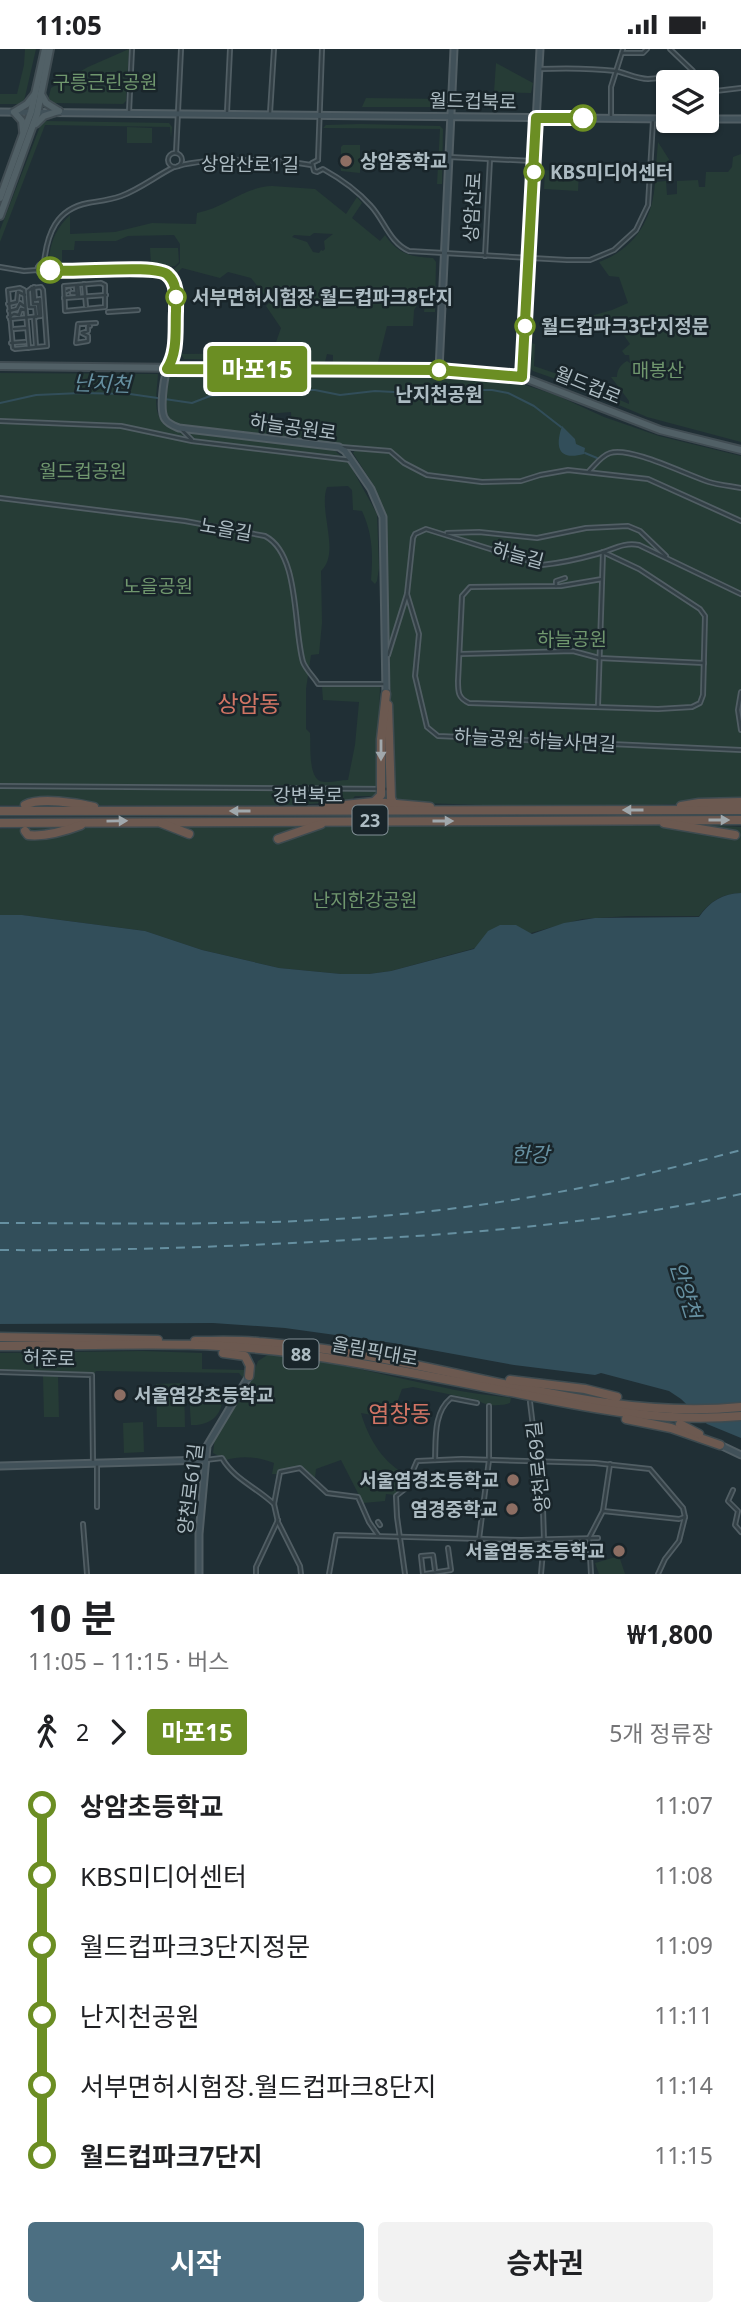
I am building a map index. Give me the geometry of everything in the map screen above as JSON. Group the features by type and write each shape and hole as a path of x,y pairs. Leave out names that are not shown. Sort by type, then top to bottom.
{"highway":[{"path":"386,694 393,803"},
{"path":"374,802 379,800 381,789 386,722"},
{"path":"25,805 32,802 76,803 114,811"},
{"path":"308,810 374,802 450,810"},
{"path":"657,810 699,803 741,802"},
{"name":"강변북로","path":"0,811 741,809"},
{"path":"278,839 333,820"},
{"path":"658,820 671,825 735,835"},
{"name":"강변북로","path":"0,823 741,820"},
{"path":"155,821 189,834"},
{"path":"24,831 28,835 36,836 68,830 88,822"},
{"name":"올림픽대로","path":"1,1337 259,1342 388,1360 676,1417 741,1408"},
{"name":"올림픽대로","path":"0,1346 179,1346 299,1353 619,1413 676,1417 741,1416"},
{"path":"0,1352 9,1352 24,1346"},
{"path":"179,1346 243,1355 249,1362 249,1376"},
{"path":"488,1380 507,1379 585,1389 617,1397"},
{"path":"596,1409 609,1416 671,1428 720,1445"},
{"path":"676,1417 720,1445"}],"main road":[{"path":"0,216 34,112 45,49"},
{"path":"27,134 22,121 14,112 27,104 38,92 50,49"},
{"name":"상암산로","path":"439,370 454,49"},
{"path":"522,377 540,49"},
{"path":"38,92 46,103 59,111"},
{"name":"월드컵북로","path":"0,111 653,119"},
{"path":"0,198 27,134 40,119 59,111"},
{"path":"719,119 741,119"},
{"name":"월드컵로","path":"0,366 439,370 522,377 660,430 741,450"},
{"path":"167,369 164,378 163,417 167,423 179,428"},
{"name":"하늘공원로","path":"179,428 339,447 351,460 371,489 383,517 386,694"},
{"name":"양천로61길","path":"199,1574 199,1534 205,1460 212,1436 249,1376"},
{"path":"720,1445 741,1455"},
{"path":"0,1466 205,1460"}],"street":[{"path":"129,112 132,50 138,49"},
{"name":"상암산로1길","path":"176,153 181,49"},
{"path":"227,113 230,49"},
{"path":"270,113 274,49"},
{"path":"318,160 322,49"},
{"path":"611,119 611,87 623,51 643,53 648,49"},
{"path":"670,49 693,70"},
{"path":"539,69 579,68 617,72 645,79 656,76"},
{"path":"719,91 741,88"},
{"name":"상암산로","path":"444,254 590,260 614,250 632,235 645,213 650,195 653,119"},
{"path":"38,270 44,263 49,234 63,214 80,205 123,195 158,175 166,167 170,156 176,153 189,163"},
{"name":"상암산로","path":"449,156 535,161"},
{"path":"168,160 176,166 181,158"},
{"name":"상암산로","path":"485,257 490,159"},
{"name":"상암산로1길","path":"158,175 189,163 256,161 311,165 318,160 323,163 323,169"},
{"name":"상암산로1길","path":"311,165 315,172 323,169"},
{"name":"상암산로1길","path":"323,169 363,197 399,245 415,253 444,254"},
{"path":"44,263 49,270"},
{"path":"0,267 38,270 44,274 49,270 156,269 168,275 174,283 176,296 174,358 167,369"},
{"path":"84,284 86,306"},
{"path":"64,298 74,291 84,284 104,284 106,295 105,308 65,311 64,298 64,287 74,291 85,297 106,295"},
{"path":"29,348 25,295 22,288 10,289 8,304 13,349 29,348 37,347 47,344 43,290 41,287 33,288 33,304 38,304 37,347"},
{"path":"8,304 17,302 18,292 25,295"},
{"path":"9,311 17,309 20,303 26,309"},
{"path":"9,318 14,314 19,315 21,309 26,309"},
{"path":"108,312 138,310"},
{"path":"9,318 36,317"},
{"path":"76,327 79,324 96,323"},
{"path":"83,331 88,331 90,326"},
{"path":"76,327 89,337 88,341 75,343 76,327"},
{"path":"17,330 27,328"},
{"path":"11,343 23,342"},
{"path":"0,421 121,426 192,441 351,460"},
{"path":"179,428 192,441"},
{"path":"339,447 390,451 404,463 427,475 482,482 521,481 557,471 588,471 648,479 741,521"},
{"path":"588,471 604,456 611,452 621,452 664,464 709,482 741,488"},
{"name":"노을길","path":"0,498 185,521 265,536 275,541 281,550 292,585 304,664 318,684 386,684"},
{"path":"444,533 479,532 537,538 586,528 628,526 640,531 672,561"},
{"name":"하늘길","path":"385,661 396,636 407,594 413,538 415,534 426,529 542,565 603,552 628,543 639,545 741,594"},
{"path":"598,706 603,552 639,569 703,612 706,621 703,695 697,706 659,709 468,703 458,693 462,596 465,590 470,587 556,586 602,579"},
{"path":"556,586 556,581 565,578"},
{"name":"하늘공원 하늘사면길","path":"407,594 419,634 415,676 427,727 438,736 741,750"},
{"path":"460,654 573,651 599,658 704,663"},
{"path":"741,692 738,710 741,730"},
{"path":"0,786 391,789"},
{"name":"허준로","path":"0,1373 92,1375 95,1463"},
{"path":"435,1460 436,1421 446,1402 451,1398 477,1403"},
{"name":"양천로69길","path":"530,1402 544,1540 541,1574"},
{"path":"479,1539 489,1460 489,1406"},
{"path":"205,1460 222,1458 228,1470 260,1491 274,1504"},
{"path":"405,1574 396,1496 405,1489 417,1461 435,1460 610,1464 650,1469 683,1508 685,1517 678,1541 665,1559 659,1574"},
{"path":"95,1463 97,1507"},
{"path":"591,1574 589,1538 603,1511 610,1464"},
{"path":"301,1574 274,1504 280,1472 300,1468 327,1493 358,1497 369,1522 379,1536"},
{"path":"733,1490 728,1501 738,1511 735,1525 741,1532"},
{"path":"603,1511 679,1519 685,1517"},
{"path":"256,1574 256,1567 278,1520"},
{"path":"83,1524 88,1574"},
{"path":"330,1574 336,1535 544,1540 598,1538"},
{"path":"435,1572 433,1555 421,1556 424,1574 451,1570 448,1548"}],"green space":[{"path":"25,49 36,49 24,101 20,104 0,104 0,94 17,94"},
{"name":"구릉근린공원","path":"129,49 126,101 123,104 51,103 48,100 51,88 88,67"},
{"path":"496,63 533,83 531,93 494,92"},
{"path":"366,98 445,99 441,107 362,107"},
{"path":"46,121 169,123 172,127 171,138 170,127 45,125 0,242 0,230 41,124"},
{"path":"326,125 440,126 443,129 442,184 437,184 440,129 323,128"},
{"path":"127,127 152,128 152,143 127,143"},
{"path":"658,142 670,161 664,177 655,178"},
{"path":"343,145 360,145 360,173 341,171"},
{"name":"매봉산","path":"741,154 741,442 647,417 533,371 529,367 531,343 535,344 534,366 629,404 611,377 617,377 619,368 627,361 630,363 629,355 622,351 630,344 623,334 576,331 573,326 580,324 587,317 628,303 619,277 609,276 599,262 623,249 640,231 650,208 655,182 666,181 667,195 677,194 677,181 698,180 699,187 705,187 706,172 728,172 732,167 733,157"},
{"path":"545,170 579,172 578,191 544,189"},
{"path":"262,187 315,189 346,214 357,197 362,203 352,218 380,241 385,235 400,250 418,257 433,258 436,262 435,312 424,312 425,303 420,301 414,310 413,326 387,326 378,362 333,362 333,355 327,354 325,362 184,359 181,354 282,353 275,345 281,328 266,306 270,302 251,278 228,272 220,278 182,268 174,276 171,272 180,263 180,244 174,235 128,236 116,241 75,241 74,250 62,250 62,266 54,267 49,259 55,235 70,215 70,234 115,232 152,223 196,224 197,213","holes":["314,233 333,234 324,241 325,249 319,253 313,252 307,242 292,237 310,236"]},
{"path":"150,248 178,248 179,262 175,266 167,267 151,263"},
{"name":"노을공원","path":"0,373 158,374 157,412 164,424 171,429 334,450 349,463 377,514 377,581 375,584 371,580 370,537 362,511 353,510 352,490 348,486 327,487 325,508 329,554 321,571 322,623 319,654 311,655 306,689 306,729 310,733 312,767 316,778 326,782 348,780 359,702 323,700 322,687 380,687 375,796 355,796 351,801 297,805 0,805"},
{"name":"하늘공원","path":"168,377 437,378 519,383 659,436 741,456 741,801 569,806 440,804 393,800 386,515 374,486 353,453 357,447 289,442 177,425 169,422 164,412","holes":["291,412 292,428 269,430 267,414"]},
{"name":"난지한강공원","path":"228,825 741,827 741,893 717,899 699,916 582,919 391,971 369,974 279,968 202,950 145,931 22,915 0,915 0,829"},
{"path":"0,1353 202,1353 202,1369 246,1370 243,1378 239,1373 0,1372"},
{"path":"269,1354 336,1364 462,1391 511,1398 510,1403 489,1405 478,1400 413,1387 402,1389 395,1408 377,1416 361,1413 368,1432 384,1458 408,1475 403,1488 395,1495 386,1494 385,1501 363,1503 341,1460 316,1469 315,1478 301,1466 272,1474 274,1463 250,1457 226,1460 213,1453 215,1437 248,1388 258,1361"},
{"path":"43,1376 58,1376 59,1417 44,1417"},
{"path":"184,1383 185,1427 157,1427 156,1384"},
{"path":"189,1392 221,1392 219,1412 211,1421 191,1425"},
{"path":"143,1422 144,1452 124,1453 123,1423"},
{"path":"619,1556 625,1574 599,1574 595,1563"}],"water":[{"path":"562,426 575,439 576,444 585,448 584,454 569,456 561,451 559,440"},
{"name":"한강","path":"741,893 741,1438 707,1424 669,1391 601,1373 595,1375 514,1365 393,1343 285,1328 213,1323 0,1324 0,915 22,915 145,931 202,950 279,968 369,974 391,971 474,949 488,931 500,925 516,925 532,934 564,923 595,918 699,917 717,899"}],"waterway":[{"name":"난지천","path":"0,403 36,395 81,393 130,394 192,403 210,396 295,390 315,390 340,395 375,391 412,393 492,390 508,393 534,406 561,427"},
{"name":"난지천","path":"585,453 597,458"}],"ferry route":[{"path":"0,1223 258,1222 413,1213 496,1203 578,1188 741,1150"},
{"path":"0,1250 206,1247 433,1235 588,1220 741,1194"}],"bus line":[{"name":"마포15","path":"50,270 156,269 168,275 174,283 176,296 174,358 167,369 439,370 478,371 522,377 536,118 583,118"}],"place":[{"name":"상암중학교","path":"346,161"},
{"name":"KBS미디어센터","path":"534,172"},
{"name":"서부면허시험장.월드컵파크8단지","path":"176,297"},
{"name":"월드컵파크3단지정문","path":"525,326"},
{"name":"난지천공원","path":"439,370"},
{"name":"서울염강초등학교","path":"120,1395"},
{"name":"서울염경초등학교","path":"513,1480"},
{"name":"염경중학교","path":"512,1509"},
{"name":"서울염동초등학교","path":"619,1551"}],"district":[{"name":"상암동","path":"249,703"},
{"name":"염창동","path":"400,1413"}],"park label":[{"name":"월드컵공원","path":"83,471"}],"water label":[{"name":"안양천","path":"686,1290"}]}
